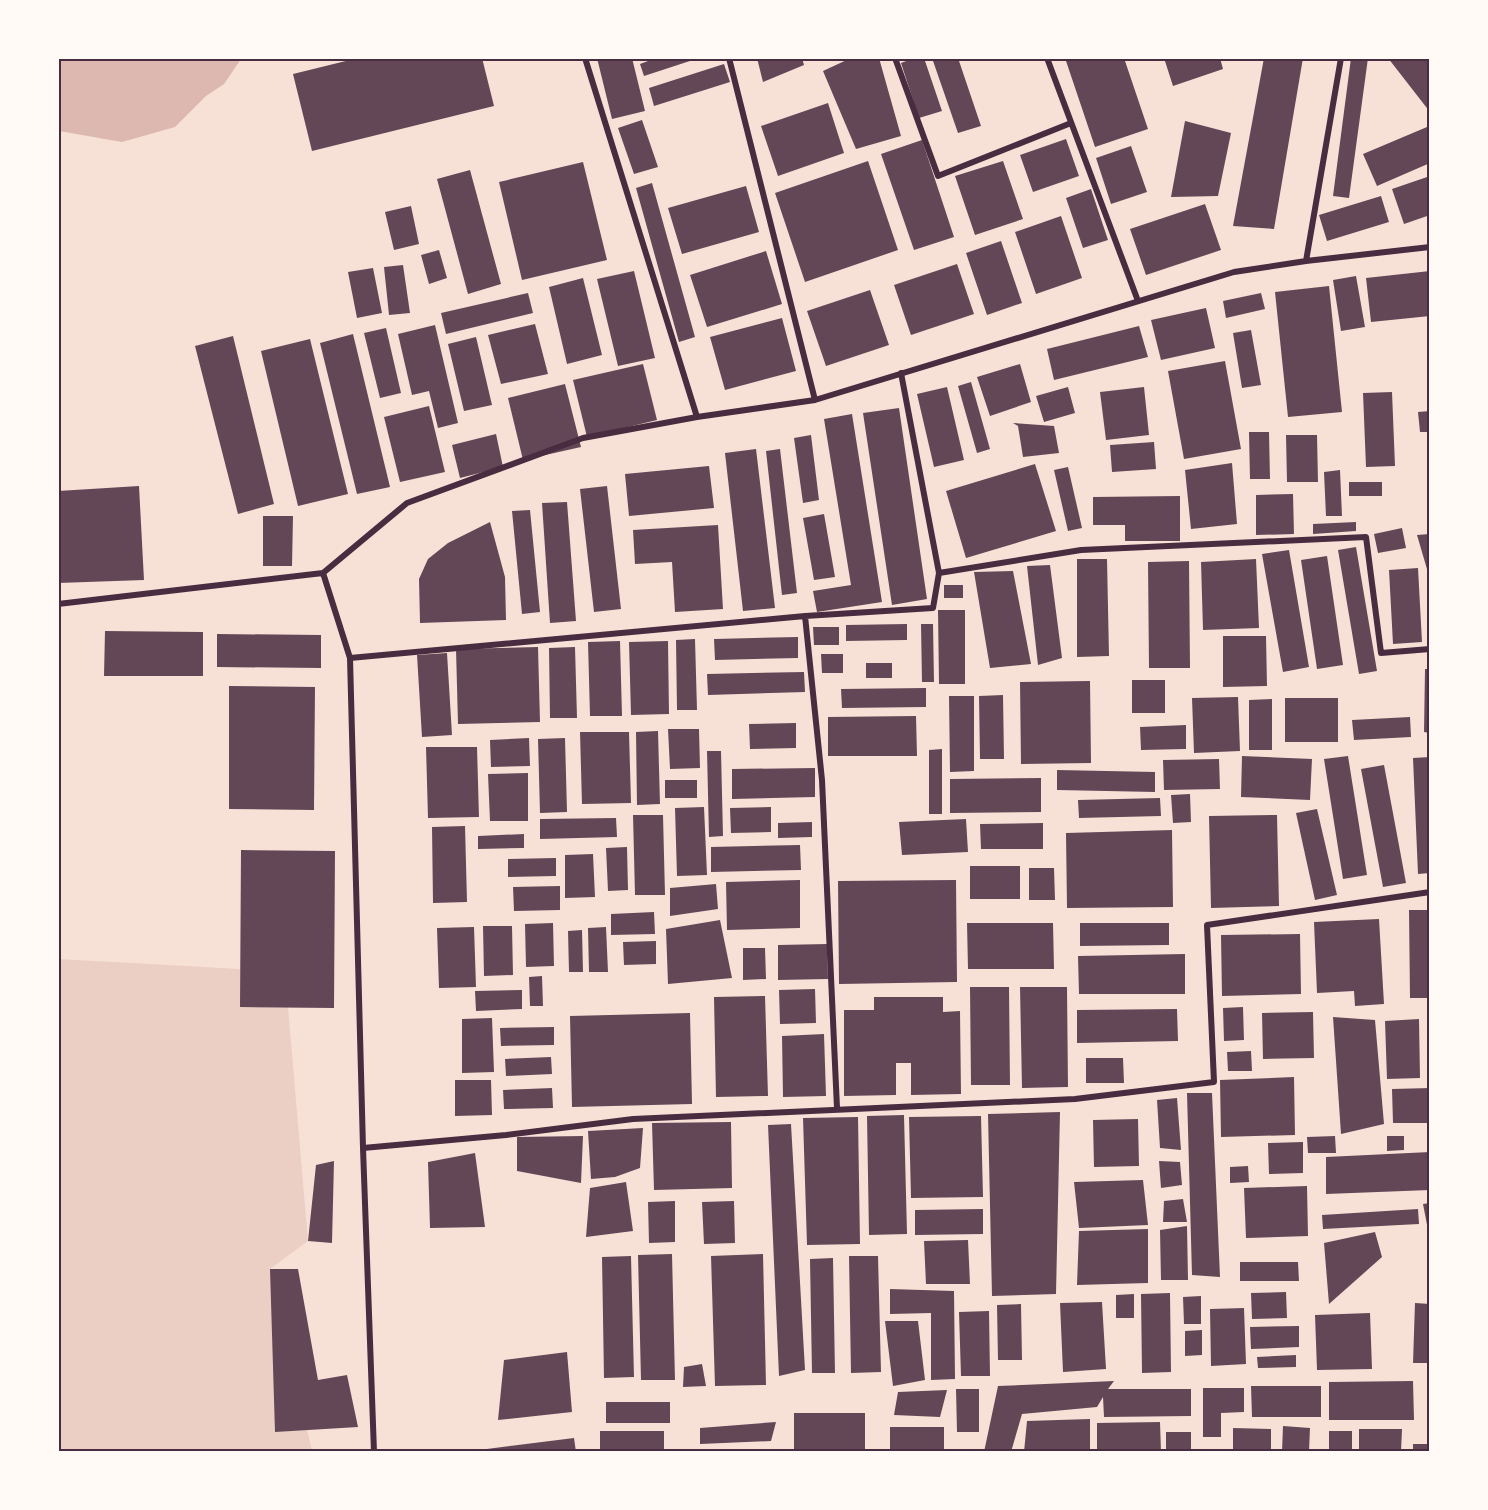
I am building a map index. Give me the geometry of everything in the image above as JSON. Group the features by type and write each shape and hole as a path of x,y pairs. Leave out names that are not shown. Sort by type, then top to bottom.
{"street":[{"path":"585,58 697,417"},
{"path":"729,58 815,400"},
{"path":"895,58 938,176 1071,123"},
{"path":"1047,58 1138,301"},
{"path":"1306,261 1341,58"},
{"path":"58,604 323,573 407,503 583,438 697,417 815,400 1234,272 1306,261 1430,247"},
{"path":"350,658 805,616 933,608 939,573 901,373"},
{"path":"939,573 1081,550 1366,537 1381,653 1430,649"},
{"path":"323,573 350,658 363,1148 374,1452"},
{"path":"805,616 822,780 837,1108"},
{"path":"363,1148 506,1135 633,1119 1075,1099 1214,1082 1208,925 1430,892"}],"shaded area":[{"path":"58,59 241,59 224,84 206,96 175,127 122,142 59,131"},
{"path":"58,959 240,969 240,1007 288,1007 308,1241 270,1269 312,1451 59,1451"}],"building":[{"path":"358,58 482,58 494,106 312,151 293,74"},
{"path":"597,58 632,58 645,111 612,119"},
{"path":"656,58 696,59 644,76 640,64"},
{"path":"757,58 802,58 804,65 763,82"},
{"path":"851,58 879,58 901,136 856,149 823,71"},
{"path":"914,58 924,58 942,111 919,118 901,63"},
{"path":"932,58 958,58 981,126 958,133"},
{"path":"1065,58 1124,58 1148,129 1095,147"},
{"path":"1164,58 1220,58 1223,69 1173,86"},
{"path":"1264,58 1303,58 1274,229 1233,226"},
{"path":"1351,58 1368,58 1349,198 1333,196"},
{"path":"1388,58 1425,58 1430,64 1430,112"},
{"path":"724,64 730,82 654,106 649,88"},
{"path":"828,103 844,153 778,176 761,126"},
{"path":"642,120 658,167 634,174 618,128"},
{"path":"1185,121 1231,133 1218,196 1171,197"},
{"path":"1427,127 1430,133 1430,163 1377,186 1363,154"},
{"path":"1066,139 1079,176 1033,192 1020,155"},
{"path":"922,140 954,237 914,250 881,154"},
{"path":"1131,146 1147,192 1111,204 1096,158"},
{"path":"868,161 898,250 805,282 775,193"},
{"path":"1003,161 1023,219 975,235 955,176"},
{"path":"583,162 607,260 522,280 499,182"},
{"path":"470,170 501,284 468,294 437,179"},
{"path":"1430,176 1430,215 1404,224 1392,189"},
{"path":"652,183 695,337 679,342 636,188"},
{"path":"746,186 759,232 682,254 668,208"},
{"path":"1091,189 1108,240 1083,248 1066,198"},
{"path":"1381,196 1389,222 1327,241 1319,215"},
{"path":"1205,204 1221,250 1146,275 1130,229"},
{"path":"411,206 419,244 394,250 385,212"},
{"path":"1061,216 1082,278 1036,294 1015,232"},
{"path":"1001,241 1022,303 987,315 966,253"},
{"path":"439,250 447,278 429,284 421,255"},
{"path":"766,251 782,304 707,327 690,275"},
{"path":"957,264 974,314 911,335 894,285"},
{"path":"403,265 410,313 389,315 384,267"},
{"path":"373,268 382,313 357,318 348,272"},
{"path":"634,271 655,358 618,366 597,279"},
{"path":"1430,271 1430,316 1371,322 1366,278"},
{"path":"1356,276 1365,327 1341,331 1333,280"},
{"path":"583,278 602,355 567,364 549,287"},
{"path":"1329,286 1342,412 1288,417 1275,292"},
{"path":"870,290 889,345 826,366 807,311"},
{"path":"528,293 533,313 446,334 441,313"},
{"path":"1261,293 1265,309 1226,318 1223,301"},
{"path":"1206,308 1215,348 1161,360 1151,320"},
{"path":"782,318 796,371 725,390 710,337"},
{"path":"535,324 548,374 501,384 488,335"},
{"path":"435,325 458,423 438,428 429,391 412,395 398,334"},
{"path":"1139,326 1148,357 1054,380 1047,349"},
{"path":"386,328 401,393 380,398 364,333"},
{"path":"1251,330 1261,385 1242,388 1233,333"},
{"path":"353,334 390,487 357,494 320,343"},
{"path":"233,336 274,504 238,514 195,346"},
{"path":"476,337 492,405 464,411 448,344"},
{"path":"310,339 348,494 298,506 261,351"},
{"path":"1225,361 1241,449 1184,459 1168,371"},
{"path":"643,364 657,420 587,437 573,380"},
{"path":"1020,364 1031,402 990,416 977,377"},
{"path":"971,382 990,449 977,453 958,386"},
{"path":"565,384 581,447 523,460 508,398"},
{"path":"947,387 964,460 934,467 917,394"},
{"path":"1068,387 1075,413 1044,422 1036,396"},
{"path":"1144,387 1149,435 1106,440 1100,392"},
{"path":"1392,392 1395,466 1366,467 1363,393"},
{"path":"429,406 445,472 400,482 384,417"},
{"path":"899,408 927,599 892,605 863,413"},
{"path":"1430,411 1430,432 1420,432 1418,412"},
{"path":"852,414 882,602 817,612 813,591 851,585 824,419"},
{"path":"1013,423 1054,426 1059,453 1023,457 1018,426"},
{"path":"1249,432 1269,432 1270,479 1250,479"},
{"path":"496,434 503,467 460,478 452,445"},
{"path":"811,435 819,500 803,503 794,438"},
{"path":"1286,435 1317,435 1318,482 1287,482"},
{"path":"1154,442 1156,469 1112,472 1110,445"},
{"path":"756,449 775,608 743,611 725,453"},
{"path":"780,449 797,593 782,595 766,451"},
{"path":"1232,463 1237,524 1191,529 1185,470"},
{"path":"1035,464 1056,531 966,558 946,491"},
{"path":"709,466 714,508 629,516 625,474"},
{"path":"1068,467 1082,528 1068,531 1054,470"},
{"path":"1340,470 1342,516 1326,516 1324,472"},
{"path":"1349,482 1382,482 1382,496 1349,496"},
{"path":"139,486 144,580 58,583 58,491"},
{"path":"607,486 621,609 594,612 580,489"},
{"path":"1293,494 1294,534 1256,535 1256,495"},
{"path":"1180,496 1180,541 1125,541 1125,525 1093,525 1093,497"},
{"path":"567,502 576,621 550,623 542,503"},
{"path":"530,510 540,612 522,614 512,511"},
{"path":"824,514 835,577 814,580 803,518"},
{"path":"263,516 293,516 292,566 263,566"},
{"path":"490,522 505,577 506,620 420,623 419,579 428,559 448,543"},
{"path":"1356,522 1356,531 1313,534 1313,524"},
{"path":"718,525 723,609 675,612 672,562 635,564 633,530"},
{"path":"1402,528 1406,548 1378,553 1374,534"},
{"path":"1430,534 1430,576 1429,576 1417,535"},
{"path":"1356,547 1377,671 1359,674 1338,550"},
{"path":"1289,550 1309,667 1283,672 1262,554"},
{"path":"1327,556 1343,665 1317,669 1301,560"},
{"path":"1077,559 1107,559 1109,656 1077,657"},
{"path":"1256,559 1259,628 1203,630 1201,562"},
{"path":"1189,561 1190,668 1149,668 1148,562"},
{"path":"1050,565 1062,658 1038,665 1027,566"},
{"path":"1418,568 1422,642 1393,644 1389,570"},
{"path":"1013,571 1031,664 990,668 974,572"},
{"path":"944,585 963,585 963,598 944,598"},
{"path":"938,610 965,610 965,684 939,684"},
{"path":"907,624 907,640 846,641 846,625"},
{"path":"921,624 933,624 934,682 922,682"},
{"path":"813,627 839,627 839,645 814,645"},
{"path":"105,631 203,632 203,676 104,676"},
{"path":"217,634 321,635 321,668 217,667"},
{"path":"1223,636 1266,636 1267,686 1223,687"},
{"path":"798,637 798,658 715,660 714,639"},
{"path":"695,639 697,710 677,710 676,640"},
{"path":"620,641 622,716 590,716 588,642"},
{"path":"668,641 669,714 631,715 629,642"},
{"path":"538,647 540,722 458,724 456,649"},
{"path":"575,647 577,718 550,718 549,648"},
{"path":"447,653 452,735 422,737 417,655"},
{"path":"821,654 843,654 843,673 822,673"},
{"path":"866,663 892,663 892,678 866,678"},
{"path":"1425,669 1430,669 1430,733 1424,732"},
{"path":"804,672 805,692 708,695 707,674"},
{"path":"1132,680 1165,680 1165,713 1132,713"},
{"path":"1090,681 1091,763 1021,764 1020,682"},
{"path":"229,686 315,687 314,810 229,809"},
{"path":"926,688 926,707 842,708 841,689"},
{"path":"1003,695 1004,759 980,759 979,696"},
{"path":"949,696 974,696 974,771 950,772"},
{"path":"1238,697 1240,751 1194,753 1192,698"},
{"path":"1285,698 1338,698 1338,742 1285,742"},
{"path":"1272,699 1272,750 1249,750 1249,700"},
{"path":"916,716 917,756 828,756 828,717"},
{"path":"1410,717 1411,737 1354,740 1352,720"},
{"path":"796,723 796,748 750,749 749,724"},
{"path":"1186,725 1186,749 1141,750 1140,727"},
{"path":"668,729 699,729 700,768 670,769"},
{"path":"658,731 660,804 637,805 636,732"},
{"path":"580,732 629,732 631,803 582,804"},
{"path":"529,738 530,766 491,767 490,740"},
{"path":"565,738 567,812 540,813 538,739"},
{"path":"426,747 477,747 479,817 428,818"},
{"path":"942,749 942,814 929,814 929,750"},
{"path":"707,751 721,751 723,836 709,837"},
{"path":"1242,756 1312,759 1310,800 1241,797"},
{"path":"1348,756 1367,875 1343,879 1324,759"},
{"path":"1430,757 1430,873 1418,874 1413,758"},
{"path":"1219,759 1220,789 1164,790 1163,760"},
{"path":"1384,765 1406,883 1383,887 1361,769"},
{"path":"815,768 815,797 732,799 732,769"},
{"path":"1057,770 1155,772 1155,792 1057,790"},
{"path":"528,773 528,821 490,821 488,774"},
{"path":"1041,778 1041,812 950,813 950,779"},
{"path":"665,780 697,780 697,798 665,798"},
{"path":"1190,794 1191,822 1173,823 1171,795"},
{"path":"1160,798 1161,816 1079,818 1078,800"},
{"path":"704,807 707,875 677,876 675,808"},
{"path":"771,807 771,832 731,833 730,808"},
{"path":"1317,809 1337,895 1315,900 1296,813"},
{"path":"633,815 663,815 665,895 635,895"},
{"path":"1277,815 1279,906 1211,908 1209,816"},
{"path":"616,818 617,837 540,839 540,819"},
{"path":"966,819 968,852 902,855 899,822"},
{"path":"812,822 812,837 778,838 778,823"},
{"path":"1043,823 1043,849 981,849 980,824"},
{"path":"465,826 467,902 433,903 432,827"},
{"path":"1172,830 1173,907 1067,908 1066,833"},
{"path":"524,834 524,848 478,849 478,836"},
{"path":"800,845 801,870 711,872 711,847"},
{"path":"627,847 628,890 608,891 606,848"},
{"path":"241,850 335,851 334,1008 240,1007"},
{"path":"593,854 595,897 565,898 565,855"},
{"path":"556,858 556,876 508,877 508,859"},
{"path":"970,866 1020,866 1020,899 970,899"},
{"path":"1029,868 1054,868 1055,900 1029,900"},
{"path":"800,880 800,928 727,930 726,882"},
{"path":"956,880 957,982 839,984 838,881"},
{"path":"716,884 718,909 670,916 670,888"},
{"path":"560,886 560,910 514,911 513,887"},
{"path":"1409,910 1429,910 1430,998 1410,998"},
{"path":"654,912 655,934 611,935 611,914"},
{"path":"1379,919 1384,1004 1355,1006 1354,991 1317,993 1314,922"},
{"path":"720,920 732,978 668,984 666,929"},
{"path":"553,923 554,966 526,967 525,924"},
{"path":"967,923 1053,923 1054,969 968,969"},
{"path":"1080,923 1169,923 1169,945 1080,946"},
{"path":"483,926 512,926 513,975 484,976"},
{"path":"474,927 476,987 439,988 437,928"},
{"path":"606,927 608,972 589,972 588,928"},
{"path":"582,930 583,972 569,972 568,931"},
{"path":"1300,934 1301,994 1222,996 1221,935"},
{"path":"656,941 656,964 624,965 623,942"},
{"path":"827,944 828,979 778,980 778,945"},
{"path":"743,948 765,948 766,979 743,980"},
{"path":"1185,954 1185,994 1079,994 1078,956"},
{"path":"542,976 543,1006 530,1006 529,977"},
{"path":"970,987 1009,987 1010,1085 971,1085"},
{"path":"1020,987 1067,987 1068,1087 1022,1088"},
{"path":"815,989 816,1023 780,1024 779,990"},
{"path":"522,990 522,1009 476,1011 475,991"},
{"path":"765,996 768,1096 716,1097 714,997"},
{"path":"874,997 943,997 943,1012 960,1011 961,1094 911,1095 911,1063 896,1063 896,1095 844,1096 844,1010 874,1010"},
{"path":"1243,1007 1244,1040 1224,1041 1223,1008"},
{"path":"1177,1009 1178,1041 1077,1043 1077,1010"},
{"path":"1313,1012 1314,1058 1263,1059 1262,1013"},
{"path":"690,1013 692,1104 572,1107 570,1016"},
{"path":"1333,1017 1375,1020 1384,1124 1341,1134"},
{"path":"492,1018 494,1072 462,1073 462,1019"},
{"path":"1419,1019 1420,1078 1387,1079 1385,1021"},
{"path":"554,1027 554,1045 501,1046 500,1028"},
{"path":"824,1034 826,1096 783,1097 782,1036"},
{"path":"1251,1051 1252,1071 1228,1071 1227,1052"},
{"path":"551,1057 552,1074 506,1076 505,1059"},
{"path":"1086,1058 1123,1058 1124,1083 1086,1083"},
{"path":"1294,1077 1295,1135 1221,1137 1220,1080"},
{"path":"455,1080 491,1080 492,1115 455,1116"},
{"path":"552,1088 553,1108 504,1109 503,1090"},
{"path":"1430,1088 1430,1123 1393,1123 1392,1089"},
{"path":"1187,1093 1212,1093 1220,1277 1192,1275"},
{"path":"1177,1098 1181,1150 1160,1148 1157,1100"},
{"path":"1060,1112 1056,1294 992,1296 988,1114"},
{"path":"904,1115 907,1234 869,1235 867,1116"},
{"path":"981,1116 983,1197 911,1198 909,1117"},
{"path":"858,1117 860,1244 807,1245 803,1118"},
{"path":"1138,1119 1139,1166 1094,1167 1093,1120"},
{"path":"731,1122 732,1188 654,1190 652,1123"},
{"path":"791,1124 805,1370 779,1376 768,1125"},
{"path":"643,1128 640,1168 615,1177 591,1179 588,1131"},
{"path":"583,1136 581,1183 517,1171 517,1137"},
{"path":"1335,1136 1336,1153 1308,1153 1307,1137"},
{"path":"1387,1136 1404,1136 1404,1150 1387,1151"},
{"path":"1303,1142 1303,1173 1269,1174 1268,1143"},
{"path":"1430,1152 1430,1190 1326,1194 1326,1157"},
{"path":"475,1153 485,1227 430,1228 428,1162"},
{"path":"334,1161 332,1243 308,1241 316,1165"},
{"path":"1159,1161 1180,1162 1182,1185 1161,1188"},
{"path":"1248,1166 1249,1182 1230,1183 1230,1167"},
{"path":"1143,1180 1148,1225 1079,1228 1074,1182"},
{"path":"626,1182 633,1231 586,1237 590,1188"},
{"path":"1307,1186 1308,1236 1246,1238 1244,1188"},
{"path":"1183,1199 1187,1222 1163,1222 1164,1201"},
{"path":"675,1201 675,1242 649,1243 648,1202"},
{"path":"734,1201 735,1243 704,1244 702,1202"},
{"path":"1430,1203 1430,1230 1428,1230 1423,1204"},
{"path":"983,1209 983,1234 915,1235 915,1210"},
{"path":"1418,1209 1419,1224 1323,1229 1322,1215"},
{"path":"1187,1226 1188,1280 1161,1280 1160,1230"},
{"path":"1148,1229 1148,1283 1077,1285 1079,1231"},
{"path":"1375,1232 1382,1257 1329,1304 1324,1243"},
{"path":"968,1240 970,1284 926,1284 924,1241"},
{"path":"1427,1245 1430,1245 1430,1287 1427,1287"},
{"path":"672,1254 675,1380 641,1380 638,1255"},
{"path":"763,1254 766,1385 715,1386 711,1256"},
{"path":"631,1256 634,1377 604,1378 602,1257"},
{"path":"849,1256 878,1256 881,1372 851,1373"},
{"path":"833,1258 835,1373 812,1373 810,1259"},
{"path":"1240,1262 1298,1262 1299,1281 1240,1281"},
{"path":"270,1269 298,1269 318,1380 347,1375 358,1427 275,1432"},
{"path":"890,1289 954,1291 955,1379 931,1380 931,1313 890,1314"},
{"path":"1286,1292 1287,1318 1252,1319 1251,1293"},
{"path":"1170,1293 1171,1372 1142,1373 1141,1294"},
{"path":"1134,1294 1134,1318 1116,1318 1116,1295"},
{"path":"1201,1296 1201,1324 1184,1324 1183,1297"},
{"path":"1102,1302 1106,1369 1063,1372 1060,1303"},
{"path":"1415,1303 1430,1304 1430,1363 1413,1363"},
{"path":"1021,1304 1022,1360 998,1360 997,1305"},
{"path":"1244,1308 1246,1364 1211,1366 1210,1309"},
{"path":"989,1311 990,1376 961,1376 959,1312"},
{"path":"1370,1313 1372,1369 1317,1370 1315,1315"},
{"path":"885,1321 918,1321 925,1380 893,1386"},
{"path":"1299,1326 1299,1347 1251,1349 1250,1327"},
{"path":"1202,1330 1202,1355 1185,1356 1185,1331"},
{"path":"567,1352 572,1412 498,1420 504,1360"},
{"path":"1296,1355 1296,1367 1258,1368 1257,1357"},
{"path":"702,1364 706,1386 683,1387 684,1367"},
{"path":"1114,1381 1108,1389 1191,1389 1191,1416 1104,1417 1103,1397 1097,1407 1022,1414 1011,1452 984,1452 998,1386"},
{"path":"1413,1381 1414,1420 1329,1420 1329,1382"},
{"path":"1251,1386 1321,1386 1321,1417 1252,1417"},
{"path":"1203,1388 1244,1388 1244,1412 1221,1413 1221,1437 1203,1437"},
{"path":"956,1389 979,1389 979,1432 957,1432"},
{"path":"947,1390 940,1417 894,1415 898,1392"},
{"path":"606,1402 670,1402 670,1423 606,1423"},
{"path":"794,1413 865,1413 865,1450 794,1451"},
{"path":"1090,1419 1090,1452 1024,1452 1027,1421"},
{"path":"776,1422 771,1441 700,1444 700,1428"},
{"path":"1160,1422 1161,1452 1097,1452 1097,1423"},
{"path":"1283,1426 1310,1428 1309,1452 1282,1452"},
{"path":"890,1427 944,1427 944,1452 890,1452"},
{"path":"1233,1428 1271,1429 1271,1452 1233,1452"},
{"path":"1359,1429 1402,1429 1401,1452 1359,1452"},
{"path":"600,1431 664,1431 664,1450 600,1450"},
{"path":"1329,1431 1352,1431 1352,1452 1329,1452"},
{"path":"1166,1432 1191,1432 1191,1452 1166,1452"},
{"path":"574,1438 576,1452 479,1452 479,1450"},
{"path":"1413,1444 1430,1444 1430,1452 1413,1452"}]}
